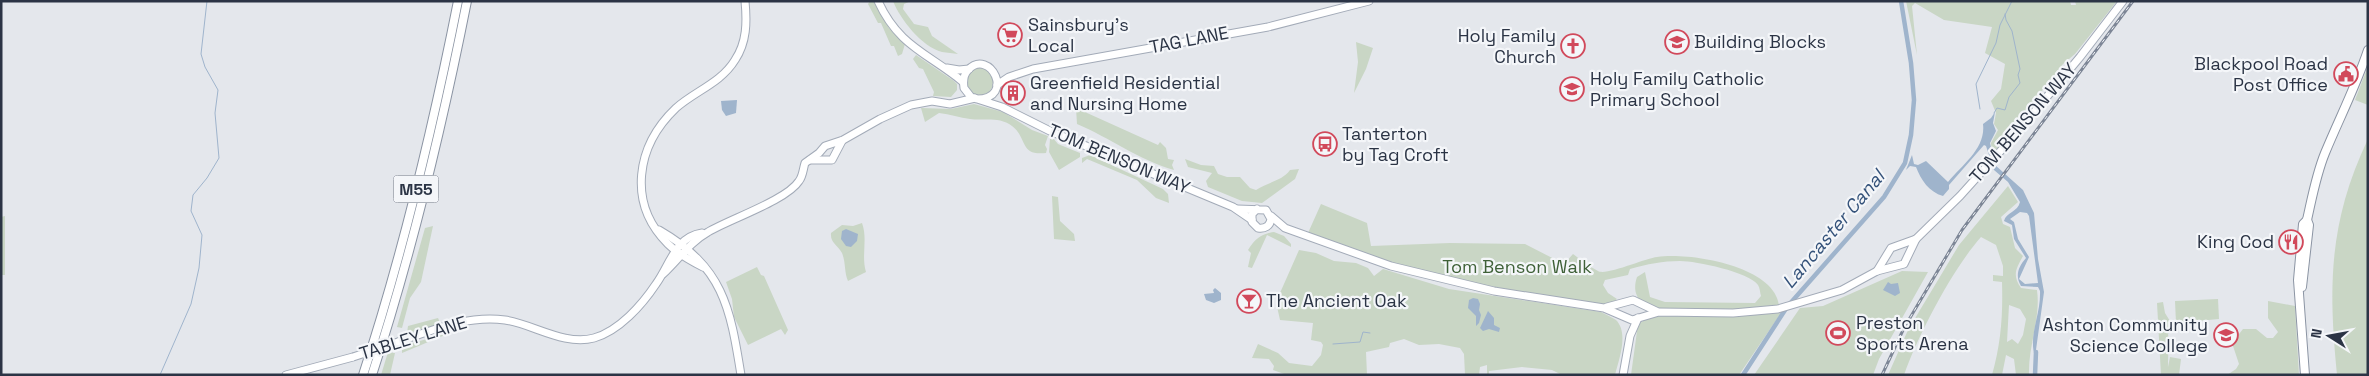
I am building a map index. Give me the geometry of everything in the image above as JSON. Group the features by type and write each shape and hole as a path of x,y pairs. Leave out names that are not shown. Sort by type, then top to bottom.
{"highway":[{"name":"M55","path":"363,375 397,261 425,154 458,1"},
{"name":"M55","path":"372,375 396,299 431,166 467,1"},
{"path":"2305,375 2301,293 2298,280 2303,224 2307,220 2320,166 2348,103 2357,88 2368,50"}],"main road":[{"path":"703,267 665,241 646,209 641,184 642,169 648,147 660,127 676,109 719,79 734,62 746,33 745,1"},
{"path":"878,1 893,26 904,39 915,50 944,68 963,84 967,93 976,99"},
{"name":"TAG LANE","path":"996,88 1009,77 1033,69 1268,26 1370,1"},
{"name":"TOM BENSON WAY","path":"1908,256 1916,239 1989,164 2080,58 2122,1"},
{"path":"944,68 959,70 969,69 975,65 986,66 996,75 996,88 1002,107"},
{"path":"955,103 969,69"},
{"name":"TAG LANE","path":"996,75 1009,77"},
{"path":"955,103 989,97 996,88"},
{"name":"TOM BENSON WAY","path":"976,99 1002,107 1050,131 1237,209 1252,220"},
{"name":"TABLEY LANE","path":"286,375 353,357 445,326 479,319 512,322 569,338 593,338 607,332 629,315 684,246 707,232 790,190 800,180 804,166 821,152 825,146 843,140 880,119 918,103 932,101 955,103"},
{"path":"810,160 834,158 843,140"},
{"path":"830,145 836,152"},
{"path":"821,152 825,159"},
{"name":"TOM BENSON WAY","path":"1237,209 1257,210"},
{"path":"1285,228 1255,226 1252,214 1257,210 1266,210 1285,228 1392,266 1451,282 1516,295 1604,308 1632,320 1659,312 1733,313 1778,309 1804,303 1842,290 1877,271 1904,264 1908,256 1906,249 1900,246 1891,248 1888,256 1877,271"},
{"path":"1264,228 1269,224 1271,216"},
{"path":"657,228 684,246 717,282 725,299 741,375"},
{"name":"TOM BENSON WAY","path":"1900,246 1916,239"},
{"path":"1888,256 1890,262 1895,266"},
{"path":"1604,308 1624,304 1630,300 1659,312"},
{"path":"1624,304 1622,309 1630,336"},
{"path":"1623,375 1630,336 1641,312 1639,304"}],"green space":[{"path":"870,1 874,1 889,28 905,44 902,54 898,56 894,46 891,46 881,23 878,23 868,4"},
{"path":"893,1 911,1 904,4 903,9 914,24 928,27 932,36 958,54 942,52 927,44 906,24"},
{"path":"1906,1 2070,1 2071,5 2076,5 2075,1 2117,1 2075,54 2063,64 1992,155 1991,143 1998,130 1994,124 1996,113 1991,101 2001,89 2005,64 1985,53 1992,27 1944,20 1915,3 1912,6 1917,55"},
{"path":"1356,42 1373,48 1366,69 1354,93 1358,62"},
{"path":"916,55 957,84 957,90 951,97 933,96 934,92 923,69 919,68 913,59"},
{"path":"2368,66 2368,105 2355,100"},
{"path":"979,68 989,72 993,82 989,92 979,96 969,92 965,82 969,72"},
{"path":"974,104 1003,112 1032,130 1048,136 1045,145 1046,153 1032,152 1025,145 1017,131 1002,121 970,119 939,113 925,122 921,108 951,109"},
{"path":"1076,108 1158,145 1160,142 1166,148 1168,159 1174,160 1172,165 1174,170 1149,161 1077,124"},
{"path":"1053,138 1058,144 1080,153 1080,157 1059,170 1049,152 1050,139"},
{"path":"2368,139 2368,375 2337,375 2333,312 2334,254 2345,198"},
{"path":"1090,155 1163,189 1168,194 1169,203 1156,198 1137,180 1087,159 1082,163 1082,158"},
{"path":"1185,159 1201,165 1214,166 1218,174 1227,177 1240,177 1250,188 1256,190 1283,177 1290,170 1299,169 1295,179 1262,203 1242,201 1208,187 1206,181 1212,173 1188,167"},
{"path":"2008,186 2018,202 2001,217 2003,224 2010,227 2015,248 2023,256 2017,268 2016,276 2021,288 2037,290 2038,301 2030,353 2029,375 2016,375 2014,359 2006,355 2002,375 1992,375 2001,329 2002,306 2002,282 1993,281 1993,275 2003,276 2003,266 1996,245 1981,237 1959,267 1937,303 1918,340 1904,375 1888,375 1908,330 1959,245","holes":["2009,305 2020,309 2026,319 2023,335 2018,344 2012,339 2007,342"]},
{"path":"1052,196 1058,197 1060,221 1074,234 1075,241 1054,239"},
{"name":"Tom Benson Walk","path":"1321,204 1367,223 1371,246 1450,243 1525,244 1564,264 1573,254 1592,268 1602,272 1657,257 1689,257 1729,264 1747,271 1762,280 1774,292 1779,305 1750,309 1686,311 1652,307 1639,299 1635,290 1636,280 1637,277 1645,272 1650,297 1665,302 1755,303 1761,296 1758,285 1753,280 1722,268 1688,261 1655,263 1630,269 1628,275 1605,280 1603,285 1608,293 1617,299 1610,305 1573,301 1451,279 1390,264 1308,233"},
{"path":"5,216 5,275 1,275 1,217"},
{"path":"862,223 864,229 866,272 848,281 842,253 833,242 831,233 842,225 853,226"},
{"path":"433,226 421,282 410,298 402,328 397,327 425,228"},
{"path":"1274,232 1284,236 1291,244 1291,247 1267,235 1252,268 1248,267 1251,253 1248,250 1256,240 1265,234"},
{"path":"1299,250 1316,253 1334,261 1356,263 1368,268 1374,276 1383,269 1449,289 1601,312 1616,320 1622,332 1621,354 1615,375 1562,375 1552,370 1522,367 1489,371 1489,375 1487,375 1487,365 1480,367 1479,375 1465,375 1464,354 1460,348 1439,344 1419,345 1404,339 1390,343 1389,347 1366,352 1367,375 1287,375 1273,370 1274,366 1269,359 1252,358 1258,344 1278,353 1289,363 1312,366 1321,355 1323,345 1321,342 1311,340 1313,323 1280,320 1276,302"},
{"path":"757,267 761,275 764,276 788,330 785,335 781,329 748,345 734,317 732,299 726,282"},
{"name":"Preston Sports Arena","path":"1902,271 1928,272 1879,359 1873,375 1754,375 1800,308 1823,306"},
{"path":"2218,299 2219,319 2176,323 2175,301"},
{"path":"2268,301 2295,306 2299,375 2227,375 2236,369 2239,364 2232,343 2243,329 2256,329 2267,338 2273,338 2278,332 2268,318"},
{"path":"2163,302 2165,313 2173,326 2168,334 2168,367 2170,357 2181,359 2179,375 2161,375 2157,303"},
{"path":"1649,313 1741,315 1781,313 1739,375 1631,375 1638,324 1645,320"},
{"path":"438,318 441,325 407,333 408,326"},
{"path":"452,332 402,353 402,346"},
{"path":"388,352 395,353 390,375 381,375"}],"water":[{"path":"737,100 736,113 726,116 722,110 721,101"},
{"path":"1995,112 1993,123 1996,131 1990,143 1995,165 2023,190 2034,213 2038,259 2044,292 2035,357 2033,341 2040,291 2038,287 2021,286 2018,279 2018,272 2026,258 2014,239 2012,225 2004,221 2017,208 2020,202 2008,182 1994,170 1986,146 1984,145 1949,185 1949,189 1943,196 1934,192 1926,185 1916,167 1910,166 1906,170 1912,155 1914,164 1918,165 1926,161 1948,182 1977,148 1983,133 1983,124","holes":["2020,212 2027,213 2029,216 2038,283 2025,284 2019,279 2029,257 2018,239 2014,222 2010,219"]},
{"path":"846,229 858,234 857,241 851,247 846,246 841,239 842,231"},
{"path":"1888,282 1891,284 1898,283 1900,293 1895,296 1883,290"},
{"path":"1215,288 1221,293 1221,300 1214,303 1206,300 1204,294 1214,293 1213,290"},
{"path":"1473,298 1478,299 1480,304 1479,310 1481,315 1476,326 1476,316 1468,308 1469,300"},
{"path":"1488,311 1494,318 1494,325 1500,328 1499,332 1489,329 1483,331 1480,328"}],"waterway":[{"path":"160,375 191,304 199,268 202,235 191,211 193,195 207,178 219,158 215,113 218,90 205,67 201,54 207,1"},
{"name":"Lancaster Canal","path":"1743,375 1787,307 1884,197 1905,163 1911,135 1914,100 1911,63 1901,1"},
{"path":"1980,109 1976,84 1996,43 2000,25 2012,1"},
{"path":"1994,113 1997,108 2005,110 2009,97 2020,83 2018,75 2020,69 2012,31 2005,14"},
{"path":"1333,344 1360,342 1363,332 1370,333"},
{"path":"2035,375 2036,352"}],"railway":[{"path":"1882,375 1904,328 1962,230 2133,1"}],"place":[{"name":"Sainsbury's Local","path":"1010,35"},
{"name":"Building Blocks","path":"1677,42"},
{"name":"Holy Family Church","path":"1573,46"},
{"name":"Blackpool Road Post Office","path":"2346,74"},
{"name":"Holy Family Catholic Primary School","path":"1572,89"},
{"name":"Greenfield Residential and Nursing Home","path":"1013,93"},
{"name":"Tanterton by Tag Croft","path":"1325,144"},
{"name":"King Cod","path":"2291,242"},
{"name":"The Ancient Oak","path":"1249,301"},
{"name":"Preston Sports Arena","path":"1838,333"},
{"name":"Ashton Community Science College","path":"2226,335"}]}
